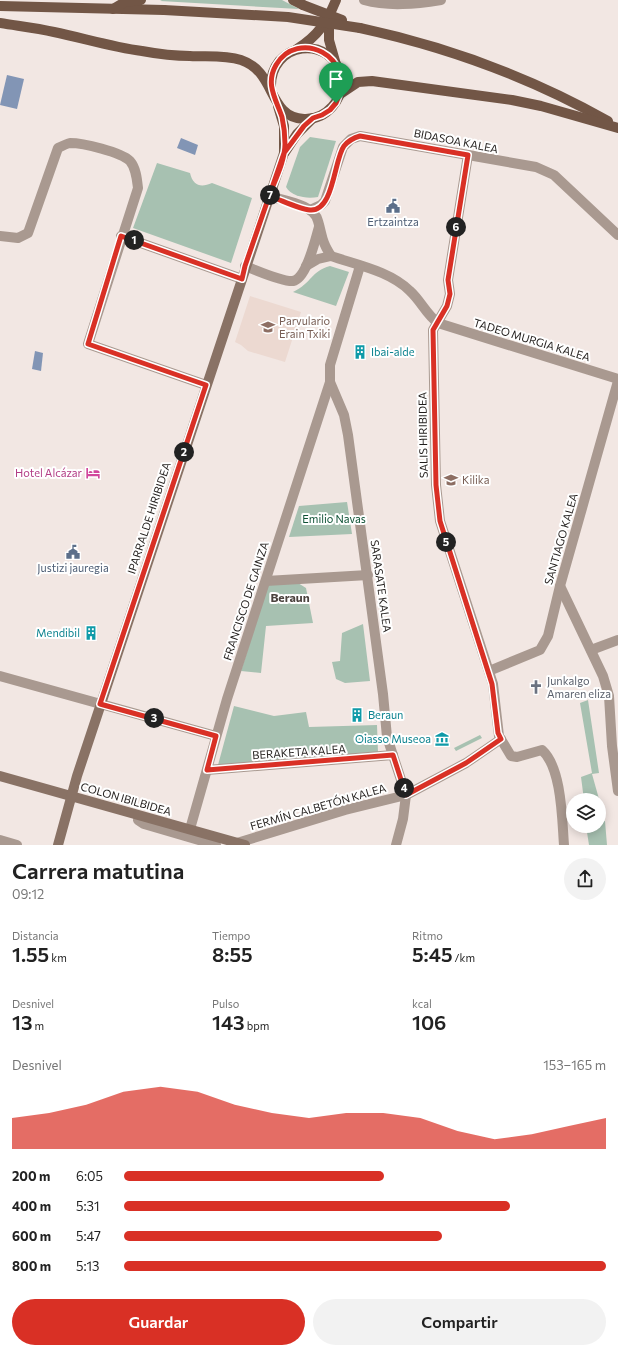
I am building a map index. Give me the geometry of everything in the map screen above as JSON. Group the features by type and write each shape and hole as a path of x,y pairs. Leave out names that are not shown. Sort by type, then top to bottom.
{"main road":[{"path":"113,9 125,2 141,0"},
{"path":"293,0 360,28"},
{"path":"271,90 271,77 276,64 285,55 316,36 329,18 336,0"},
{"path":"0,6 164,10 288,17 360,28 426,44 508,71 578,104 618,127"},
{"path":"329,18 329,40 341,82 340,94"},
{"path":"0,23 52,31 142,51 188,56 235,58 255,67 265,77 275,101 287,113 304,118 313,118 322,115 330,110 340,94 358,82 372,81 512,100 573,114 618,127"},
{"path":"297,49 306,48 319,51 330,57 336,64"},
{"name":"IPARRALDE HIRIBIDEA","path":"275,101 284,126 284,153"},
{"name":"IPARRALDE HIRIBIDEA","path":"58,845 70,798 100,704 284,153 297,134 313,118"},
{"name":"COLON IBILBIDEA","path":"0,776 70,798"},
{"name":"COLON IBILBIDEA","path":"0,781 190,829 241,844"},
{"path":"70,798 223,845"}],"street":[{"path":"364,0 382,4 410,4 441,0"},
{"name":"BIDASOA KALEA","path":"310,210 322,205 325,201 343,147 351,139 360,136 536,168 554,175 618,235"},
{"path":"0,236 18,238 28,233 58,148 68,143 80,144 117,153 130,161 136,174 138,188 121,236 88,344 206,385"},
{"name":"SALIS HIRIBIDEA","path":"468,155 448,280 450,294 447,306 438,324 433,330 436,485 440,521 489,671 493,688 498,733 511,756 516,757 542,750 548,755 555,772 561,807 564,845"},
{"path":"269,196 310,210 318,221 321,238 332,256"},
{"path":"245,266 292,281 299,278 306,266 319,227"},
{"path":"121,236 242,279"},
{"path":"306,266 318,259 332,256 395,279 422,303 429,316 438,324"},
{"name":"SARASATE KALEA","path":"360,266 330,365 330,382 344,415 348,436 368,575 383,694 386,737 406,795"},
{"name":"TADEO MURGIA KALEA","path":"438,324 618,380"},
{"name":"SANTIAGO KALEA","path":"489,671 540,650 548,636 560,586 618,380"},
{"name":"FRANCISCO DE GAINZA","path":"190,829 216,736 330,382"},
{"path":"266,580 368,575"},
{"path":"560,586 603,676 609,696 615,746 618,791"},
{"path":"591,650 618,640"},
{"path":"0,676 216,736"},
{"name":"FERMÍN CALBETÓN KALEA","path":"241,844 345,810 406,795 466,763 501,739"},
{"name":"BERAKETA KALEA","path":"207,770 393,755"},
{"path":"396,845 403,819 406,795"},
{"path":"0,840 17,845"},
{"path":"205,840 216,845"}],"shaded area":[{"name":"Parvulario Erain Txiki","path":"250,296 301,312 285,362 248,351 235,342"}],"green space":[{"path":"282,0 299,9 160,1"},
{"path":"310,137 336,141 318,197 309,198 296,195 286,187 300,147"},
{"path":"157,163 190,173 193,181 198,185 212,183 252,198 231,263 133,228"},
{"path":"330,266 349,272 336,306 293,292 304,285 319,271"},
{"name":"Emilio Navas","path":"347,502 352,534 289,537 299,506"},
{"path":"298,583 306,588 313,623 266,626 261,673 241,671 268,585"},
{"path":"363,624 370,681 345,683 336,679 332,662 340,661 342,633"},
{"path":"588,700 599,773 592,774 597,793 583,793 581,777 592,773 580,703"},
{"path":"234,706 274,716 306,712 309,727 377,725 378,753 218,765"},
{"path":"480,735 482,738 456,751 454,748"},
{"path":"587,833 606,833 607,845 589,845"}],"water":[{"path":"7,75 24,79 17,109 0,105"},
{"path":"181,138 198,145 195,155 177,148"},
{"path":"35,351 43,353 41,371 32,369"}],"place":[{"name":"Ertzaintza","path":"393,206"},
{"name":"Parvulario Erain Txiki","path":"268,327"},
{"name":"Ibai-alde","path":"360,352"},
{"name":"Hotel Alcázar","path":"93,473"},
{"name":"Kilika","path":"451,480"},
{"name":"Justizi jauregia","path":"73,552"},
{"name":"Mendibil","path":"91,633"},
{"name":"Junkalgo Amaren eliza","path":"536,687"},
{"name":"Beraun","path":"357,715"},
{"name":"Oiasso Museoa","path":"442,739"}],"district":[{"name":"Beraun","path":"290,598"}],"route":[{"path":"336,103 330,110 313,118 304,126 284,153 277,173 245,266 242,279 121,236 88,344 206,385 100,704 216,736 207,770 284,765 393,755 406,795 466,763 501,739 498,733 496,707 489,671 442,531 436,485 433,330 438,324 447,306 450,294 448,280 468,155 360,136 351,139 343,147 329,192 322,205 310,210 269,196 277,173 284,153 285,144 282,118 271,90 272,72 276,64 282,57 297,49 315,49 323,52 336,64 341,76 340,94 336,103"}]}
